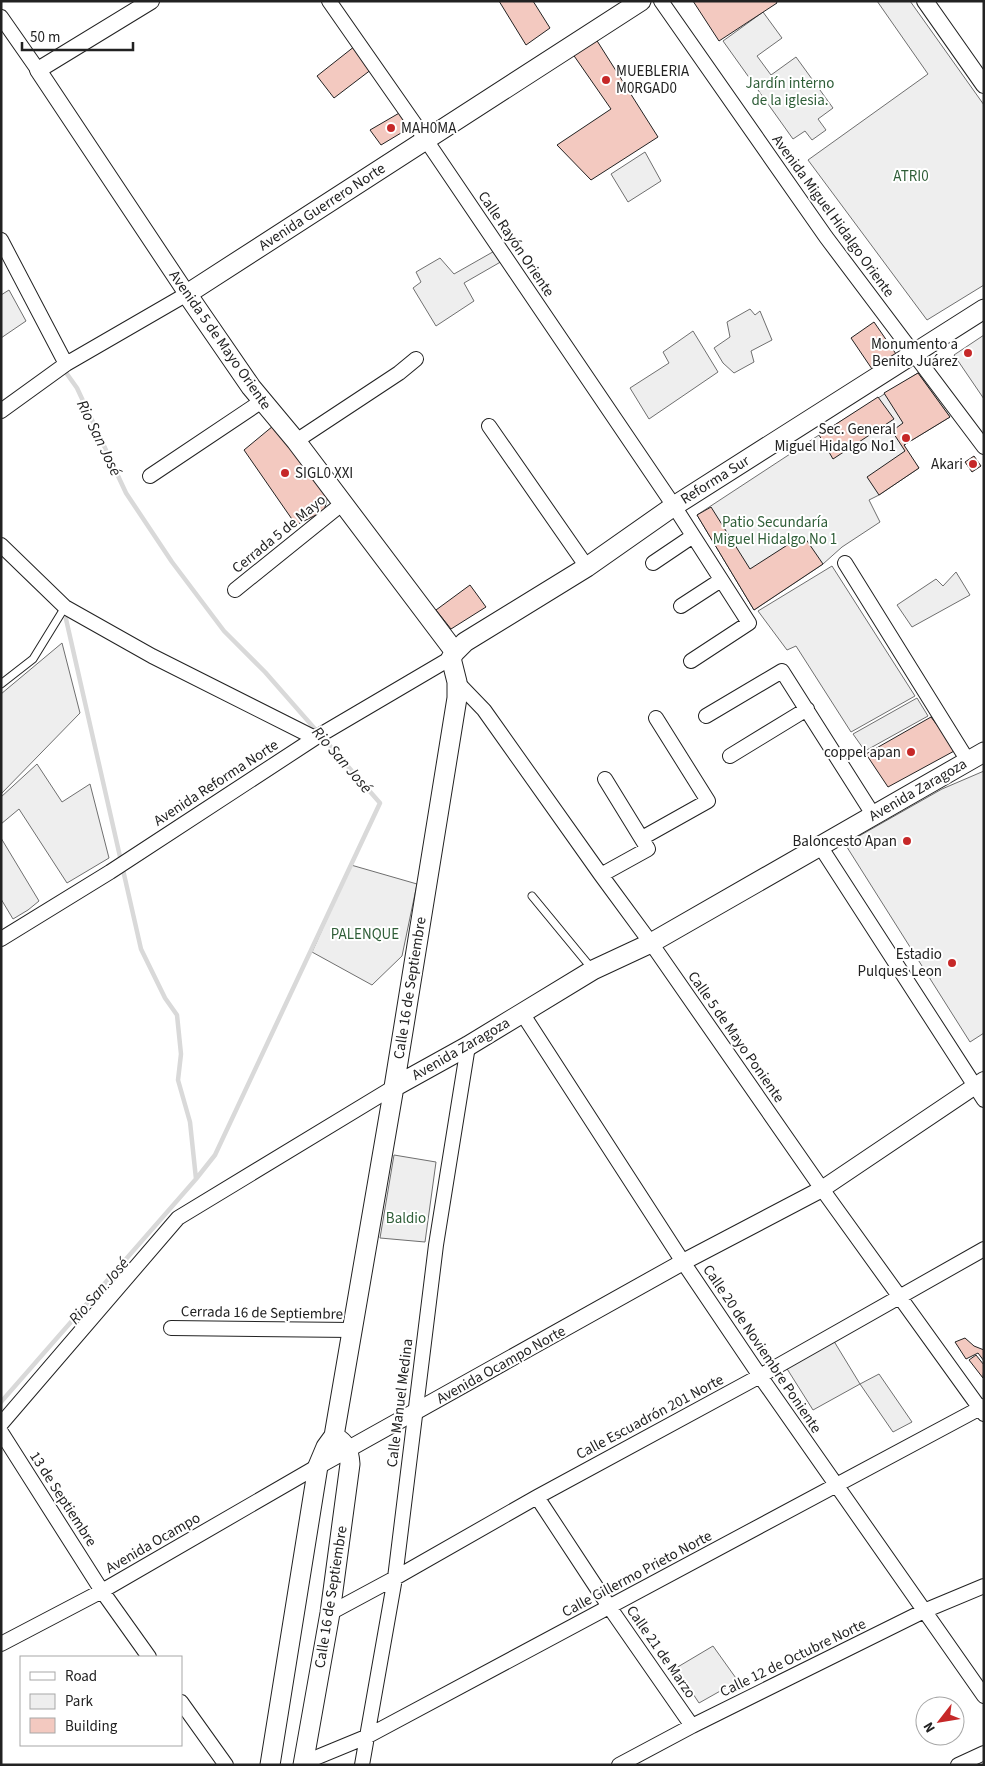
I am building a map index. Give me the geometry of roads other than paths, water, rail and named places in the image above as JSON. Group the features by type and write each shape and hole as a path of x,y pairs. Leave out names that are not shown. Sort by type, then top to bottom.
{"main road":[{"name":"Avenida Guerrero Norte","path":"187,294 641,1"},
{"name":"Avenida 5 de Mayo Oriente","path":"187,294 262,401 296,441 343,503 453,655"},
{"name":"Reforma Sur","path":"453,655 465,642 587,567 674,506 984,309"},
{"name":"Calle 16 de Septiembre","path":"270,1765 318,1466 326,1447 334,1436 394,1087 457,698 453,655"},
{"name":"Avenida Zaragoza","path":"394,1087 468,1046 593,970 651,942 976,757"},
{"path":"334,1436 343,1441 349,1450"},
{"name":"Calle 16 de Septiembre","path":"303,1764 330,1613 350,1464 349,1450"}],"street":[{"path":"38,70 150,1"},
{"name":"Calle Rayón Oriente","path":"329,1 426,140 674,506 749,623 691,661"},
{"name":"Avenida Miguel Hidalgo Oriente","path":"661,1 826,238 984,447"},
{"path":"925,1 984,85"},
{"name":"Avenida 5 de Mayo Oriente","path":"1,17 187,294"},
{"path":"1,240 66,364"},
{"name":"Avenida Guerrero Norte","path":"1,411 66,364 187,294"},
{"path":"296,441 400,373 416,359"},
{"path":"150,476 262,401"},
{"path":"489,426 587,567"},
{"name":"Cerrada 5 de Mayo","path":"235,590 343,503"},
{"path":"653,563 693,536"},
{"path":"1,546 65,607 152,656 315,738"},
{"path":"845,563 976,757"},
{"path":"681,606 721,580"},
{"name":"Avenida Reforma Norte","path":"1,939 110,872 315,738 453,655"},
{"path":"706,716 782,671 874,816"},
{"name":"Calle 5 de Mayo Poniente","path":"457,682 484,710 601,876 651,942 822,1189 982,1409"},
{"path":"730,756 807,709"},
{"path":"642,838 708,801 656,718"},
{"path":"601,876 648,849 605,780"},
{"path":"820,846 979,1083 984,1100"},
{"name":"Calle 20 de Noviembre Poniente","path":"522,1013 683,1262 760,1376 984,1696"},
{"name":"Calle Manuel Medina","path":"362,1765 395,1578 436,1245 468,1046"},
{"path":"683,1262 822,1189 979,1083"},
{"name":"Avenida Zaragoza","path":"1,1424 178,1218 394,1087"},
{"name":"Calle Escuadrón 201 Norte","path":"330,1613 537,1497 760,1376 984,1249"},
{"name":"Avenida Ocampo Norte","path":"318,1466 683,1262"},
{"name":"Cerrada 16 de Septiembre","path":"171,1328 352,1330"},
{"name":"Calle Gillermo Prieto Norte","path":"303,1764 366,1737 610,1608 835,1485 982,1409"},
{"name":"13 de Septiembre","path":"1,1432 102,1591 148,1656"},
{"name":"Avenida Ocampo","path":"1,1644 102,1591 318,1466"},
{"name":"Calle 21 de Marzo","path":"537,1497 610,1608 692,1726"},
{"name":"Calle 12 de Octubre Norte","path":"619,1765 692,1726 924,1611 984,1586"},
{"path":"182,1703 226,1765"},
{"path":"958,1765 984,1753"}],"lane":[{"path":"1,684 34,659 65,607"},
{"path":"532,896 593,970"}],"waterway":[{"name":"Rio San José","path":"67,374 77,388 126,493 172,562 224,631 265,672 380,803 215,1155 196,1179"},
{"name":"Rio San José","path":"1,1402 196,1179 190,1122 178,1080 181,1054 177,1015 165,998 141,949 66,619"}],"place":[{"name":"MUEBLERIA M0RGAD0","path":"606,80"},
{"name":"MAH0MA","path":"391,128"},
{"name":"Monumento a Benito Juárez","path":"968,353"},
{"name":"Sec. General Miguel Hidalgo No1","path":"906,438"},
{"name":"Akari","path":"973,464"},
{"name":"SIGL0 XXI","path":"285,473"},
{"name":"coppel apan","path":"911,752"},
{"name":"Baloncesto Apan","path":"907,841"},
{"name":"Estadio Pulques Leon","path":"952,963"}],"park label":[{"name":"Jardín interno de la iglesia.","path":"790,92"},
{"name":"ATRI0","path":"911,176"},
{"name":"Patio Secundaría Miguel Hidalgo No 1","path":"775,530"},
{"name":"PALENQUE","path":"365,934"},
{"name":"Baldio","path":"406,1218"}]}
